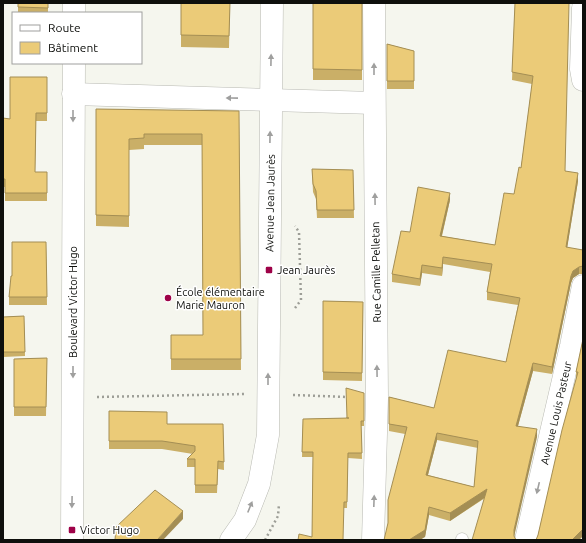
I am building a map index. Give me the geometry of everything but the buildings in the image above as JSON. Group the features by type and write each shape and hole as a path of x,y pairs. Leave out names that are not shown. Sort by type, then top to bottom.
{"street":[{"name":"Avenue Jean Jaurès","path":"231,540 245,520 259,484 268,435 272,3"},
{"name":"Rue Camille Pelletan","path":"373,540 377,398 374,3"},
{"path":"583,8 581,69 583,80"},
{"name":"Boulevard Victor Hugo","path":"72,540 74,64"},
{"path":"73,94 374,103"},
{"name":"Avenue Louis Pasteur","path":"526,540 577,348 583,286"}],"path":[{"path":"73,397 268,394 377,398"}],"place":[{"name":"Jean Jaurès","path":"269,270"},
{"name":"École élémentaire Marie Mauron","path":"168,298"},
{"name":"Victor Hugo","path":"72,530"}]}
